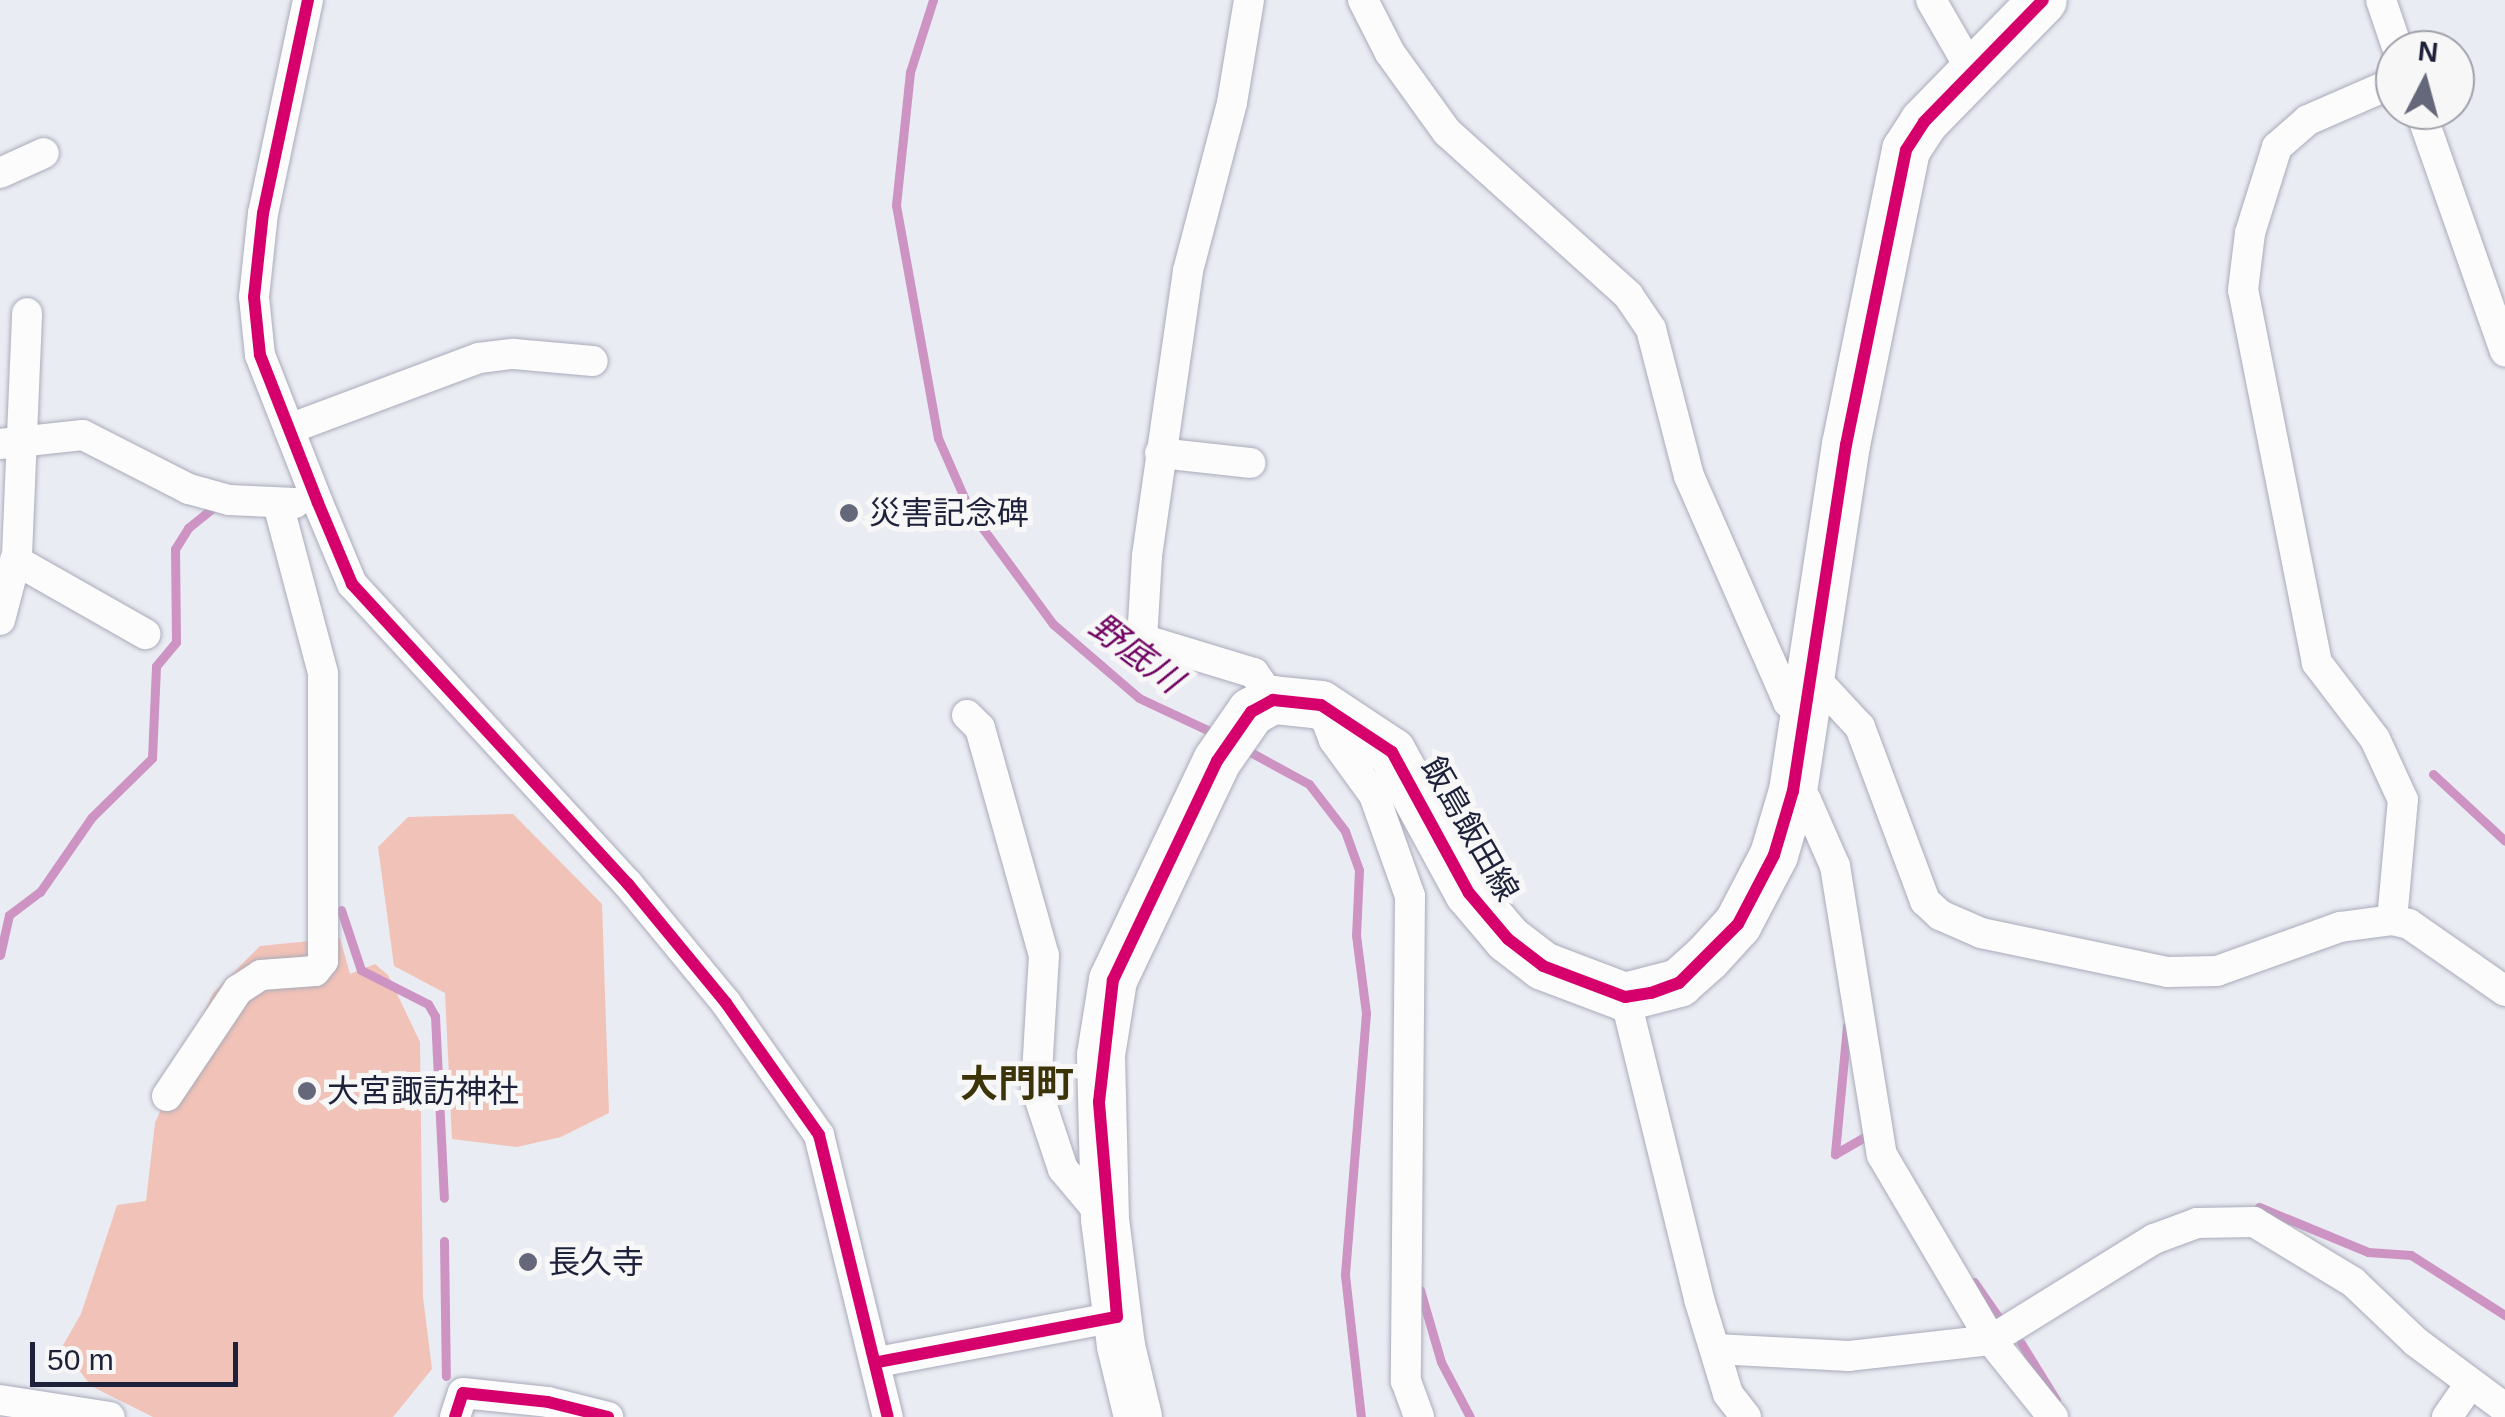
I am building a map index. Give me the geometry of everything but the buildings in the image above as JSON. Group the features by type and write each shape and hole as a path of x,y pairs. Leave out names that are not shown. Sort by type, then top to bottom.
{"main road":[{"path":"1625,997 1679,983 1738,924 1774,854 1792,792 1807,670 1906,150 1924,122 2044,0"},
{"name":"飯島飯田線","path":"1262,706 1321,705 1392,752 1469,893 1508,939 1543,966 1625,997"},
{"path":"1138,1417 1117,1317 1104,1218 1100,1086 1113,980 1217,761 1262,706"}],"street":[{"path":"308,0 263,213 254,297 260,355 288,429 352,584 639,896 726,1003 819,1134 878,1362 888,1417"},
{"path":"1249,0 1232,103 1188,271 1160,453 1142,639 1254,673 1262,706"},
{"path":"1363,0 1390,54 1448,134 1628,296 1651,329 1689,476 1788,702 1802,716"},
{"path":"1931,0 1973,73"},
{"path":"2380,0 2391,30"},
{"path":"2375,91 2308,120 2277,147 2250,233 2242,290 2316,663 2375,739 2403,800 2392,920"},
{"path":"2427,130 2505,352"},
{"path":"0,173 44,153"},
{"path":"0,620 15,560 12,445 27,313"},
{"path":"288,429 479,358 514,354 593,361"},
{"path":"12,445 83,435 189,490 278,504 318,502"},
{"path":"1160,453 1250,464"},
{"path":"167,1096 238,990 262,975 316,971 323,962 323,673 278,504"},
{"path":"15,560 145,634"},
{"path":"1807,670 1860,727 1925,901 1940,916 1982,933 2168,972 2218,971 2340,928 2392,920 2409,924 2505,991"},
{"path":"1321,705 1334,740 1374,796 1410,896 1406,1381 1419,1417"},
{"path":"967,715 980,728 1044,954 1036,1088 1063,1170 1104,1218"},
{"path":"1792,792 1806,800 1835,866 1882,1155 1991,1340 2053,1417"},
{"path":"1625,997 1715,1349 1728,1394 1746,1417"},
{"path":"1715,1349 1849,1356 1991,1340 2154,1239 2197,1223 2254,1222 2354,1282 2470,1384 2505,1408"},
{"path":"878,1362 1117,1317"},
{"path":"2447,1417 2470,1384"},
{"path":"455,1417 463,1393 548,1402 608,1417"},
{"path":"0,1400 110,1417"}],"shaded area":[{"path":"513,814 602,904 609,1113 561,1137 517,1147 452,1139 445,993 394,966 378,847 408,817"},
{"path":"340,938 350,974 375,964 388,975 420,1042 423,1297 432,1369 393,1417 153,1417 91,1386 62,1347 81,1314 117,1205 146,1201 155,1123 213,993 260,946"}],"waterway":[{"name":"野底川","path":"933,0 910,72 896,205 938,438 970,511 1053,624 1139,698 1218,735"},
{"path":"0,955 9,915 40,892 92,817 152,758 156,666 176,642 175,549 188,528 214,507"},
{"name":"野底川","path":"1241,747 1309,784 1345,831 1359,870 1356,935 1366,1013 1345,1275 1361,1417"},
{"path":"2433,774 2505,841"},
{"path":"341,910 361,970 428,1004 435,1016 444,1198"},
{"path":"1847,1026 1835,1154 1868,1135"},
{"path":"2259,1207 2368,1252 2411,1255 2505,1315"},
{"path":"444,1241 446,1376"},
{"path":"1974,1282 2001,1321"},
{"path":"1420,1290 1441,1362 1470,1417"},
{"path":"2021,1343 2056,1400"}],"cycle path":[{"path":"308,0 263,213 254,297 260,355 318,503 352,584 628,884 726,1003 819,1135 888,1417"},
{"path":"878,1362 1117,1317 1099,1102 1113,980 1217,761 1251,712 1273,700 1321,705 1392,752 1469,893 1508,939 1543,966 1625,997 1651,993 1679,983 1738,924 1774,855 1793,791 1846,445 1906,150 1924,122 2043,0"},
{"path":"455,1417 463,1393 548,1402 608,1417"}],"place":[{"name":"災害記念碑","path":"849,513"},
{"name":"大宮諏訪神社","path":"307,1091"},
{"name":"長久寺","path":"528,1262"}],"district":[{"name":"大門町","path":"1017,1085"}]}
